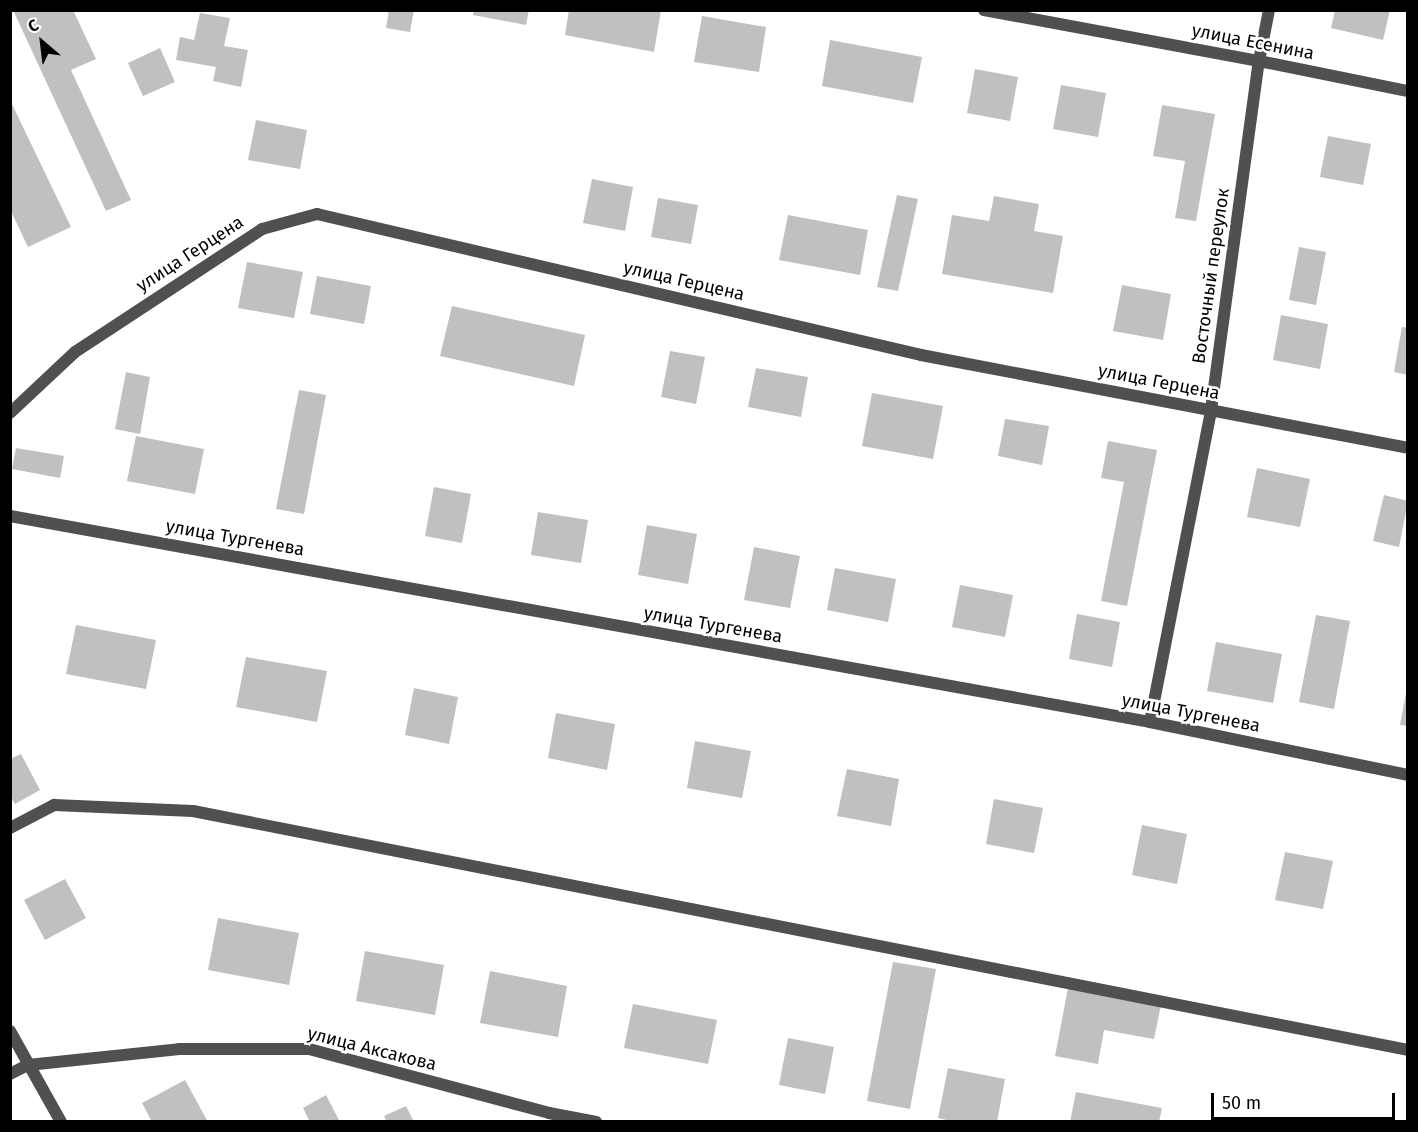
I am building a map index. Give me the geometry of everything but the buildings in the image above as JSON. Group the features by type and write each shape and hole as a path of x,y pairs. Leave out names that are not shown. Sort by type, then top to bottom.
{"street":[{"name":"улица Есенина","path":"984,10 1407,91"},
{"name":"Восточный переулок","path":"1150,722 1211,410 1259,61 1269,10"},
{"name":"улица Герцена","path":"10,413 75,352 262,228 317,214 921,355 1407,448"},
{"name":"улица Тургенева","path":"10,516 1150,722 1407,775"},
{"path":"10,828 54,805 193,811 1407,1050"},
{"path":"10,1031 62,1122"},
{"name":"улица Аксакова","path":"28,1065 179,1049 309,1049 552,1117 596,1122"},
{"path":"10,1074 28,1065"}]}
